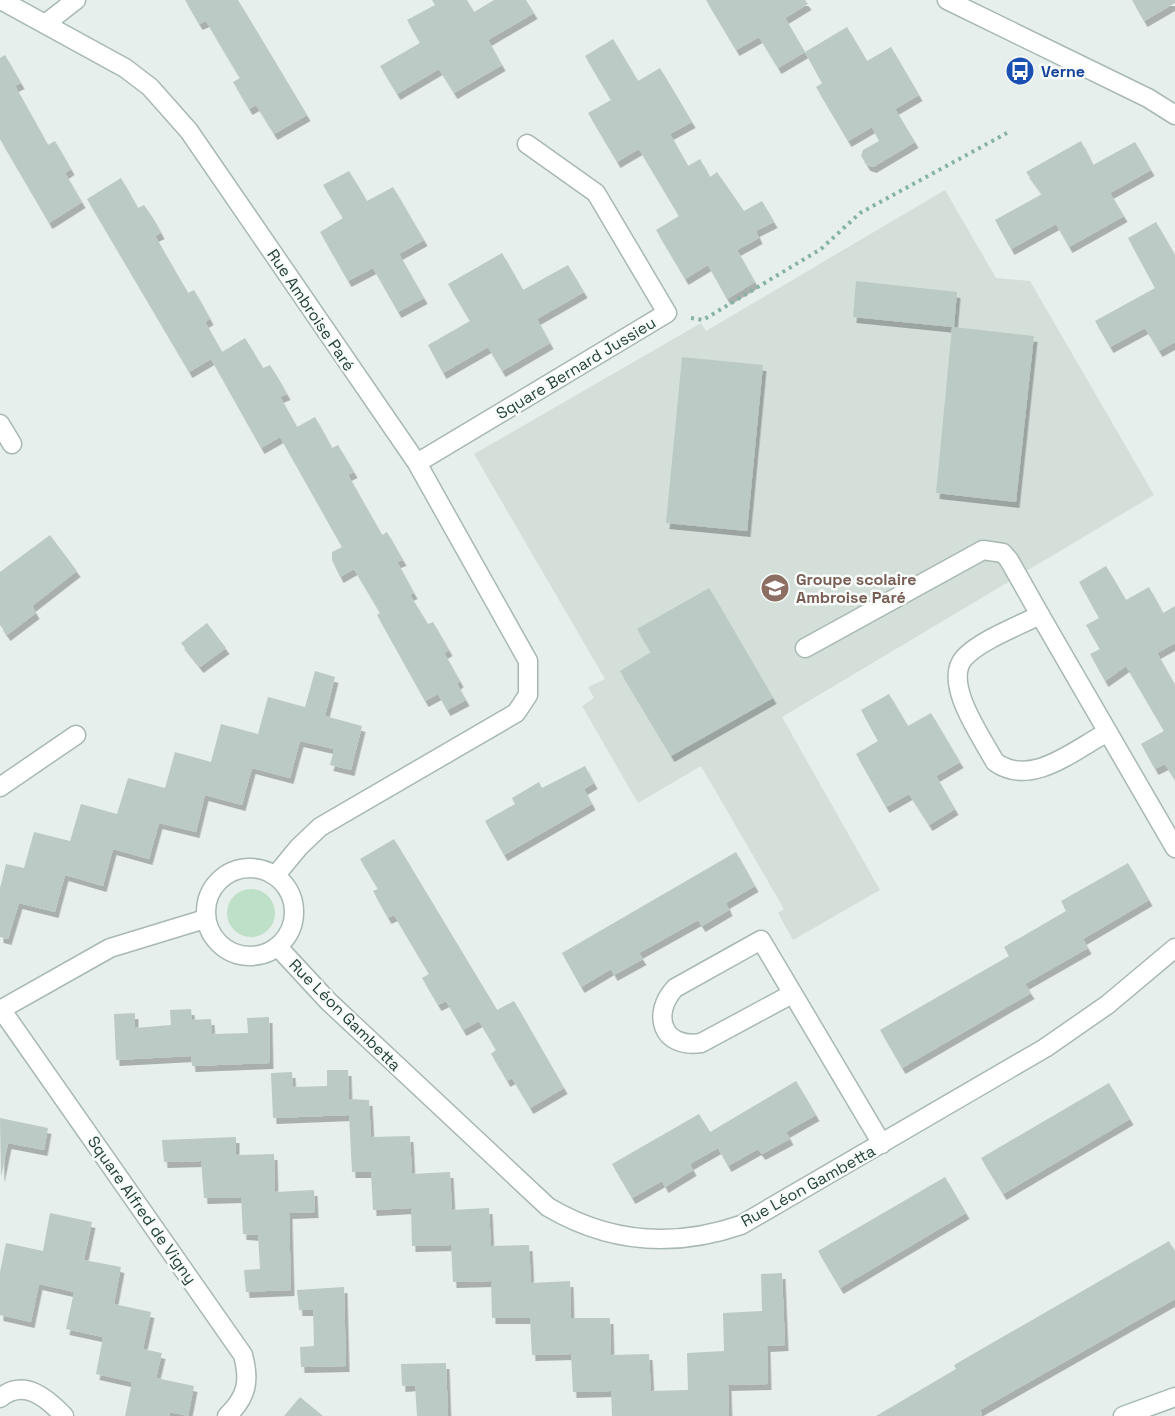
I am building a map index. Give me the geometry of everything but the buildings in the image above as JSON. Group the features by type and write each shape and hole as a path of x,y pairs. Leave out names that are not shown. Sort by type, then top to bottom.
{"street":[{"name":"Rue Ambroise Paré","path":"1,0 125,68 150,87 171,109 417,463 528,661 528,695 516,713 498,726 320,827 299,847 275,876"},
{"path":"45,24 76,0"},
{"path":"947,0 1148,98 1175,116"},
{"name":"Square Bernard Jussieu","path":"417,463 667,313 596,193 527,144"},
{"path":"0,424 12,444"},
{"path":"805,648 983,550 1002,554 1009,560 1175,848"},
{"path":"1040,615 974,650 963,659 957,675 958,693 995,762 1013,771 1038,770 1107,733"},
{"path":"0,788 76,735"},
{"path":"1,1009 110,948 205,919 205,907 213,886 231,871 254,868 275,876"},
{"name":"Rue Léon Gambetta","path":"205,919 215,940 233,953 256,956 278,946 291,928 294,905 290,894 275,876"},
{"path":"792,994 701,1043 687,1045 677,1043 669,1035 664,1023 662,1010 665,999 675,988 761,940 882,1144"},
{"name":"Rue Léon Gambetta","path":"278,946 328,1001 548,1207 570,1220 596,1230 644,1239 684,1239 719,1233 741,1225 882,1144 1078,1026 1175,948"},
{"name":"Square Alfred de Vigny","path":"1,1009 243,1355 248,1380 245,1393 240,1403 227,1416"},
{"path":"0,1398 16,1390 27,1390 48,1399 64,1416"},
{"path":"1123,1416 1175,1397"}],"path":[{"path":"667,313 703,320 821,249 860,213 1007,133"}],"shaded area":[{"name":"Groupe scolaire Ambroise Paré","path":"945,190 996,278 1030,281 1154,495 782,717 880,890 793,940 778,913 784,909 701,766 638,803 582,706 594,698 588,687 605,679 474,454 701,323 706,331"}],"green space":[{"path":"251,889 268,896 275,913 268,930 251,937 234,930 227,913 234,896"}],"place":[{"name":"Verne","path":"1020,71"},
{"name":"Groupe scolaire Ambroise Paré","path":"775,588"}]}
